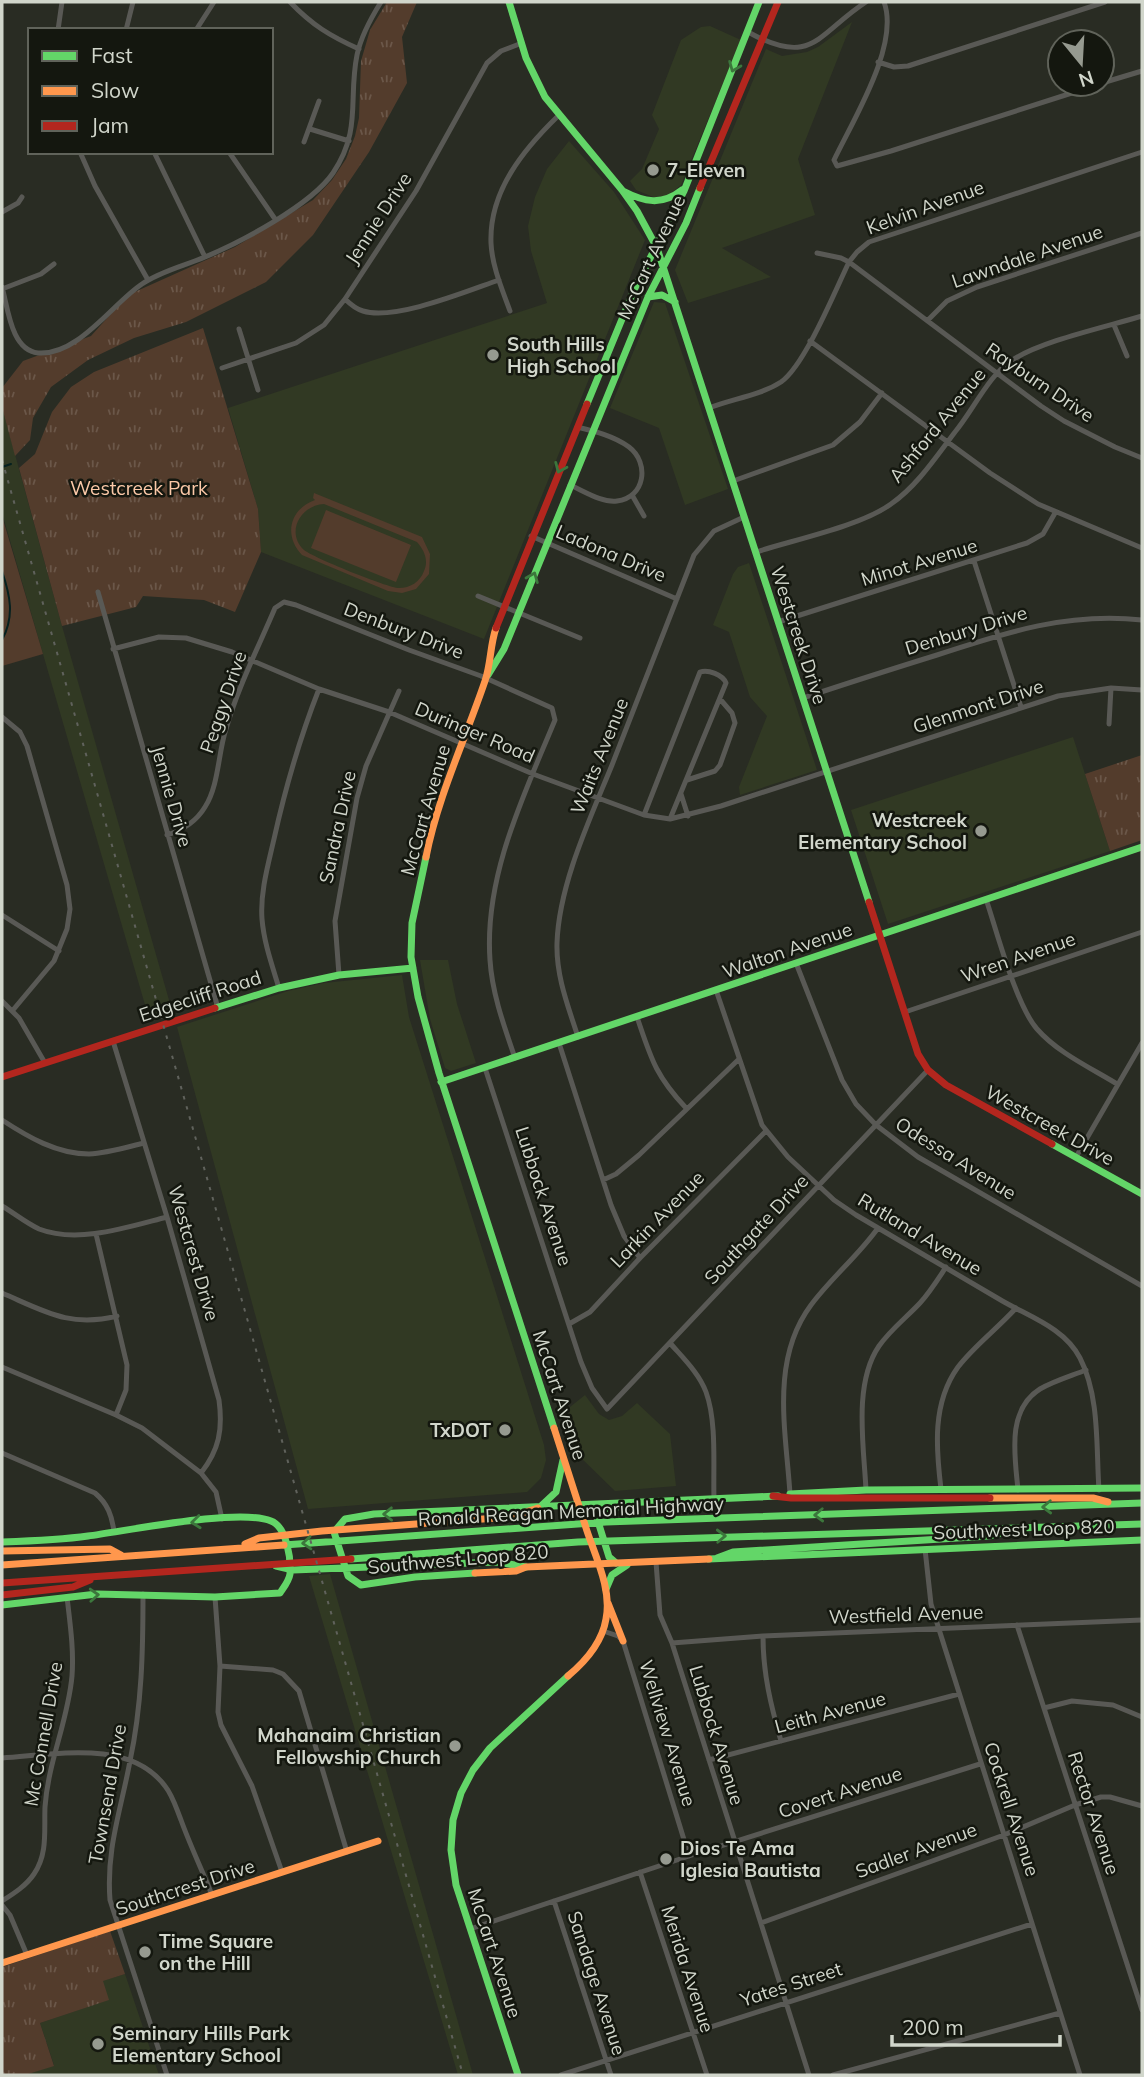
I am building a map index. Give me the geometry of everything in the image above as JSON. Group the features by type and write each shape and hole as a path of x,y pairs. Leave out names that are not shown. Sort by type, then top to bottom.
{"main road":[{"name":"Westcreek Drive","path":"509,2 534,77 558,116 622,190 656,246 918,1054 928,1069 946,1085 1142,1194"},
{"name":"McCart Avenue","path":"518,2075 458,1892 450,1858 452,1826 469,1773 491,1746 595,1648 606,1620 606,1596 598,1564 441,1082 418,997 411,940 421,874 440,799 486,678 492,637 634,289 687,184 759,2"},
{"name":"McCart Avenue","path":"486,678 504,649 648,297 686,223 778,2"},
{"path":"708,132 723,137"},
{"path":"622,190 641,200 656,203 674,197 687,184"},
{"path":"648,297 665,295 675,302"},
{"name":"Walton Avenue","path":"441,1082 1142,847"},
{"name":"Edgecliff Road","path":"2,1077 279,988 339,975 413,968"},
{"path":"258,1542 352,1528 510,1517 551,1501 560,1486 563,1456"},
{"name":"Southwest Loop 820","path":"1142,1489 866,1490 578,1504 345,1517 334,1532 348,1576 361,1585 526,1567 1142,1540"},
{"path":"773,1496 1093,1498 1115,1504"},
{"path":"616,1563 610,1557 596,1515 601,1509 629,1507 638,1502"},
{"name":"Ronald Reagan Memorial Highway","path":"2,1565 235,1548 258,1542 357,1539 606,1522 1142,1503"},
{"path":"2,1542 264,1517 275,1522 282,1532 290,1577 280,1593 215,1597 143,1594 67,1597 2,1605"},
{"name":"Ronald Reagan Memorial Highway","path":"2,1583 653,1538 1142,1524"},
{"path":"717,1558 733,1552 989,1536 1019,1527"},
{"path":"2,1551 110,1549 122,1555"},
{"path":"269,1564 293,1570 497,1562 526,1567"},
{"path":"622,1641 606,1596 609,1579 629,1563"},
{"path":"2,1595 73,1587 101,1576"},
{"name":"Southcrest Drive","path":"2,1963 378,1841"}],"street":[{"path":"58,28 62,2"},
{"path":"126,28 133,2"},
{"path":"197,28 214,2"},
{"path":"290,2 304,17 329,36 359,49"},
{"path":"54,264 41,274 2,288 16,337 24,347 40,353 57,349 92,330 148,280 242,239 309,197 332,175 349,141 359,49 372,15 381,2"},
{"path":"748,32 774,46 792,48 811,44 866,2"},
{"path":"884,2 889,21 878,62 834,160 837,166 1057,98"},
{"path":"878,62 894,67 908,66 1105,2"},
{"name":"Jennie Drive","path":"222,368 296,343 324,325 345,299 416,191 487,63 501,51 522,43"},
{"path":"1116,79 1142,71"},
{"path":"304,142 319,101"},
{"path":"510,311 493,258 491,230 502,190 510,173 528,146 558,116"},
{"path":"310,129 349,141"},
{"name":"Kelvin Avenue","path":"709,408 766,389 784,380 803,355 849,262 863,246 877,238 1142,152"},
{"path":"81,154 95,186 148,280"},
{"path":"155,154 205,257"},
{"path":"230,154 275,219"},
{"path":"2,212 18,203 22,197"},
{"name":"Lawndale Avenue","path":"928,320 947,301 977,287 1142,233"},
{"path":"817,253 849,262"},
{"name":"Rayburn Drive","path":"849,262 1064,421 1142,458"},
{"path":"345,299 365,312 391,312 499,280"},
{"name":"Ashford Avenue","path":"756,552 861,519 890,505 909,489 998,374 1012,360 1034,350 1142,316"},
{"path":"1114,325 1127,356"},
{"path":"239,329 258,390"},
{"path":"810,341 990,473 1055,513 1142,548"},
{"path":"733,481 833,445 860,422 882,393"},
{"path":"570,485 611,501 619,501 632,495 642,481 640,464 635,453 615,439 577,427"},
{"path":"632,495 644,516"},
{"name":"Minot Avenue","path":"778,622 974,561 1037,538 1048,527 1055,513"},
{"name":"Waits Avenue","path":"578,1037 564,996 557,943 568,887 581,843 700,546 723,525 744,517"},
{"name":"Ladona Drive","path":"531,536 677,599"},
{"path":"974,561 1021,707"},
{"name":"Jennie Drive","path":"98,592 218,1008"},
{"path":"478,596 580,638"},
{"name":"Denbury Drive","path":"281,604 288,602 296,605 486,678 548,705 553,710 555,720 533,774"},
{"name":"Peggy Drive","path":"167,835 191,823 208,801 226,727 275,608 281,604"},
{"name":"Denbury Drive","path":"803,698 997,635 1044,623 1113,617 1142,620"},
{"name":"Duringer Road","path":"113,649 147,639 170,637 212,645 319,689 389,712 598,800 644,815 670,819 688,816 827,772"},
{"path":"644,815 699,672 706,670 726,683 670,819"},
{"path":"1109,724 1111,688"},
{"name":"Glenmont Drive","path":"827,772 1058,696 1111,688 1142,690"},
{"path":"279,988 267,952 262,919 264,892 288,776 319,689"},
{"name":"Sandra Drive","path":"339,975 335,932 338,894 362,780 399,691"},
{"path":"686,780 715,771 720,765 735,723 732,713 720,699"},
{"path":"2,717 20,732 27,746 67,885 71,909 59,951 40,979 13,1010"},
{"path":"515,1058 496,996 490,958 490,932 504,851 533,774"},
{"path":"681,794 688,816"},
{"path":"986,899 1027,1014 1037,1029 1050,1042 1117,1084"},
{"path":"2,915 59,951"},
{"name":"Wren Avenue","path":"905,1012 1142,932"},
{"name":"Odessa Avenue","path":"796,963 842,1080 856,1104 876,1125 929,1163 1142,1286"},
{"name":"Rutland Avenue","path":"716,990 755,1109 766,1131 788,1157 845,1207 1039,1319 1063,1337 1079,1355 1086,1370 1093,1403 1098,1490"},
{"path":"2,1001 13,1010 45,1063"},
{"path":"637,1017 657,1071 666,1087 686,1108"},
{"name":"Westcrest Drive","path":"113,1041 212,1373 222,1419 218,1446 201,1474"},
{"path":"559,1043 620,1227 640,1258"},
{"path":"1076,1157 1142,1043"},
{"path":"603,1180 617,1174 639,1156 738,1060"},
{"name":"Lubbock Avenue","path":"485,1068 588,1380 607,1409"},
{"name":"Southgate Drive","path":"607,1409 928,1069"},
{"path":"2,1121 33,1140 73,1152 100,1153 144,1143"},
{"name":"Larkin Avenue","path":"569,1324 590,1312 766,1131"},
{"path":"2,1206 39,1228 62,1234 96,1234 167,1217"},
{"path":"790,1494 783,1394 787,1355 797,1328 809,1307 878,1228"},
{"path":"96,1234 127,1365 127,1390 116,1415"},
{"path":"866,1490 863,1407 867,1372 878,1348 922,1301 946,1267"},
{"path":"2,1293 72,1321 117,1316"},
{"path":"941,1489 938,1419 946,1392 959,1366 1016,1308"},
{"path":"670,1343 695,1372 706,1393 710,1412 714,1498"},
{"path":"2,1367 142,1428 201,1474 216,1492 222,1519"},
{"path":"1017,1490 1015,1433 1027,1400 1043,1387 1086,1370"},
{"path":"2,1453 95,1493 109,1509 114,1532"},
{"name":"Cockrell Avenue","path":"925,1549 931,1604 1080,2075"},
{"name":"Lubbock Avenue","path":"656,1562 660,1615 672,1643 809,2075"},
{"name":"Townsend Drive","path":"143,1594 142,1682 131,1760 108,1870 110,1900 167,2075"},
{"name":"Mc Connell Drive","path":"2,1903 34,1874 45,1846 45,1804 53,1755 72,1677 72,1638 67,1597"},
{"path":"215,1597 219,1666 218,1712 221,1725 252,1786 282,1872"},
{"name":"Westfield Avenue","path":"672,1643 762,1636 1142,1620"},
{"name":"Rector Avenue","path":"1017,1625 1142,2010"},
{"name":"Wellview Avenue","path":"603,1631 618,1636 622,1641 690,1856"},
{"path":"762,1636 766,1688 781,1741"},
{"path":"219,1666 272,1670 283,1674 299,1691 347,1852"},
{"name":"Leith Avenue","path":"709,1760 959,1694"},
{"path":"1044,1708 1072,1701 1113,1705 1142,1717"},
{"path":"2,1758 100,1754 131,1760 152,1773 164,1784 175,1801 212,1895"},
{"name":"Covert Avenue","path":"470,1929 980,1764"},
{"name":"Sadler Avenue","path":"761,1923 1101,1797 1110,1797 1142,1807"},
{"name":"Merida Avenue","path":"640,1872 706,2075"},
{"name":"Sandage Avenue","path":"554,1901 611,2075"},
{"path":"2,1903 27,1955"},
{"name":"Yates Street","path":"561,2075 1032,1924"},
{"path":"833,2075 1060,2013"}],"shaded area":[{"path":"852,22 798,159 815,215 722,248 771,277 688,303 675,270 766,49 782,56 807,52"},
{"path":"710,26 741,40 681,185 669,195 656,198 636,190 630,181 642,169 659,129 652,115 681,40 701,27"},
{"name":"South Hills High School","path":"569,141 614,192 645,240 484,639 261,552 258,509 228,408 547,303 531,251 528,226 535,197 547,169"},
{"path":"654,302 665,303 728,489 685,505 659,428 610,408"},
{"path":"2,407 173,1014 150,1022 2,513"},
{"path":"749,563 817,770 740,795 739,787 767,716 750,697 729,632 713,625 733,574 738,567"},
{"name":"Westcreek Elementary School","path":"1073,737 1110,851 888,924 851,810"},
{"path":"420,960 448,960 457,1004 476,1063 451,1071 445,1068 430,1019"},
{"path":"402,975 409,1017 544,1445 546,1460 541,1478 527,1492 308,1509 177,1027 288,991 324,983"},
{"path":"585,1395 599,1414 609,1420 622,1416 637,1403 670,1434 676,1486 615,1491 577,1454 569,1434 570,1407"},
{"path":"330,1574 473,2075 458,2075 309,1576"},
{"name":"Seminary Hills Park Elementary School","path":"125,1974 159,2075 25,2075 54,2065 40,2023 108,2000 102,1981"}],"green space":[{"path":"387,2 417,2 402,37 407,83 369,152 313,235 266,282 186,322 134,338 88,360 51,387 33,418 30,440 15,456 2,407 2,388 23,361 91,336 128,295 235,247 313,200 332,180 346,159 355,136 359,118 361,61 370,30"},
{"name":"Westcreek Park","path":"203,328 258,509 261,552 235,612 204,600 143,596 136,607 62,626 19,468 35,454 52,412 71,387 94,372"},
{"path":"314,493 422,537 430,554 429,574 416,589 402,593 388,591 302,555 293,539 292,523 306,504 315,500","holes":["324,504 417,542 425,555 424,571 414,584 399,588 366,578 310,554 298,543 296,528 308,509"]},
{"path":"326,510 411,545 396,582 311,548"},
{"path":"2,516 43,654 2,666"},
{"path":"1142,755 1142,840 1110,851 1085,774"},
{"path":"110,1931 125,1974 103,1981 109,2000 40,2023 54,2066 25,2075 2,2075 2,1967"}],"waterway":[{"path":"2,467 11,464"},
{"path":"2,571 10,606 9,622 2,640"}],"railway":[{"path":"2,460 463,2075"}],"traffic: fast":[{"path":"509,2 526,58 545,97 622,190 657,248 869,902"},
{"path":"587,404 634,290 684,191 759,2"},
{"path":"488,675 504,649 648,297 686,223 700,188"},
{"path":"623,191 653,201 675,195 682,190"},
{"path":"648,297 662,295 675,302"},
{"path":"441,1082 1142,847"},
{"path":"426,857 412,923 411,957 418,997 439,1073 554,1428"},
{"path":"215,1008 279,988 339,975 413,968"},
{"path":"1052,1144 1142,1194"},
{"path":"541,1506 556,1492 563,1460"},
{"path":"790,1494 866,1490 1142,1488"},
{"path":"475,1573 415,1577 361,1585 348,1576 334,1532 345,1519 374,1514 778,1496"},
{"path":"284,1545 606,1522 1142,1503"},
{"path":"616,1563 609,1557 596,1515 601,1509 633,1505"},
{"path":"2,1542 77,1537 209,1519 255,1518 271,1521 281,1530 289,1552 290,1568 289,1579 280,1593 215,1597 97,1594 2,1605"},
{"path":"351,1559 578,1542 1142,1524"},
{"path":"717,1558 733,1552 989,1536 1005,1532"},
{"path":"709,1559 1142,1540"},
{"path":"276,1566 293,1570 497,1562 526,1567"},
{"path":"606,1589 612,1575 627,1565"},
{"path":"518,2075 456,1885 451,1850 453,1820 461,1793 473,1770 490,1748 568,1676"}],"traffic: slow":[{"path":"426,857 445,790 485,681 496,628"},
{"path":"554,1428 602,1574 607,1597 606,1619 601,1636 587,1658 568,1676"},
{"path":"990,1498 1093,1498 1108,1502"},
{"path":"245,1544 259,1538 322,1531 510,1517 538,1508"},
{"path":"2,1565 284,1545"},
{"path":"2,1551 110,1549 121,1555"},
{"path":"475,1573 516,1571 526,1567 709,1559"},
{"path":"608,1603 623,1641"},
{"path":"2,1963 378,1841"}],"traffic: jam":[{"path":"700,188 778,2"},
{"path":"496,628 587,404"},
{"path":"869,902 918,1054 928,1070 946,1085 1052,1144"},
{"path":"2,1077 215,1008"},
{"path":"773,1496 990,1498"},
{"path":"2,1583 351,1559"},
{"path":"2,1595 73,1587 90,1580"}],"place":[{"name":"7-Eleven","path":"653,170"},
{"name":"South Hills High School","path":"493,355"},
{"name":"Westcreek Elementary School","path":"981,831"},
{"name":"TxDOT","path":"505,1430"},
{"name":"Mahanaim Christian Fellowship Church","path":"455,1746"},
{"name":"Dios Te Ama Iglesia Bautista","path":"666,1859"},
{"name":"Time Square on the Hill","path":"145,1952"},
{"name":"Seminary Hills Park Elementary School","path":"98,2044"}]}
